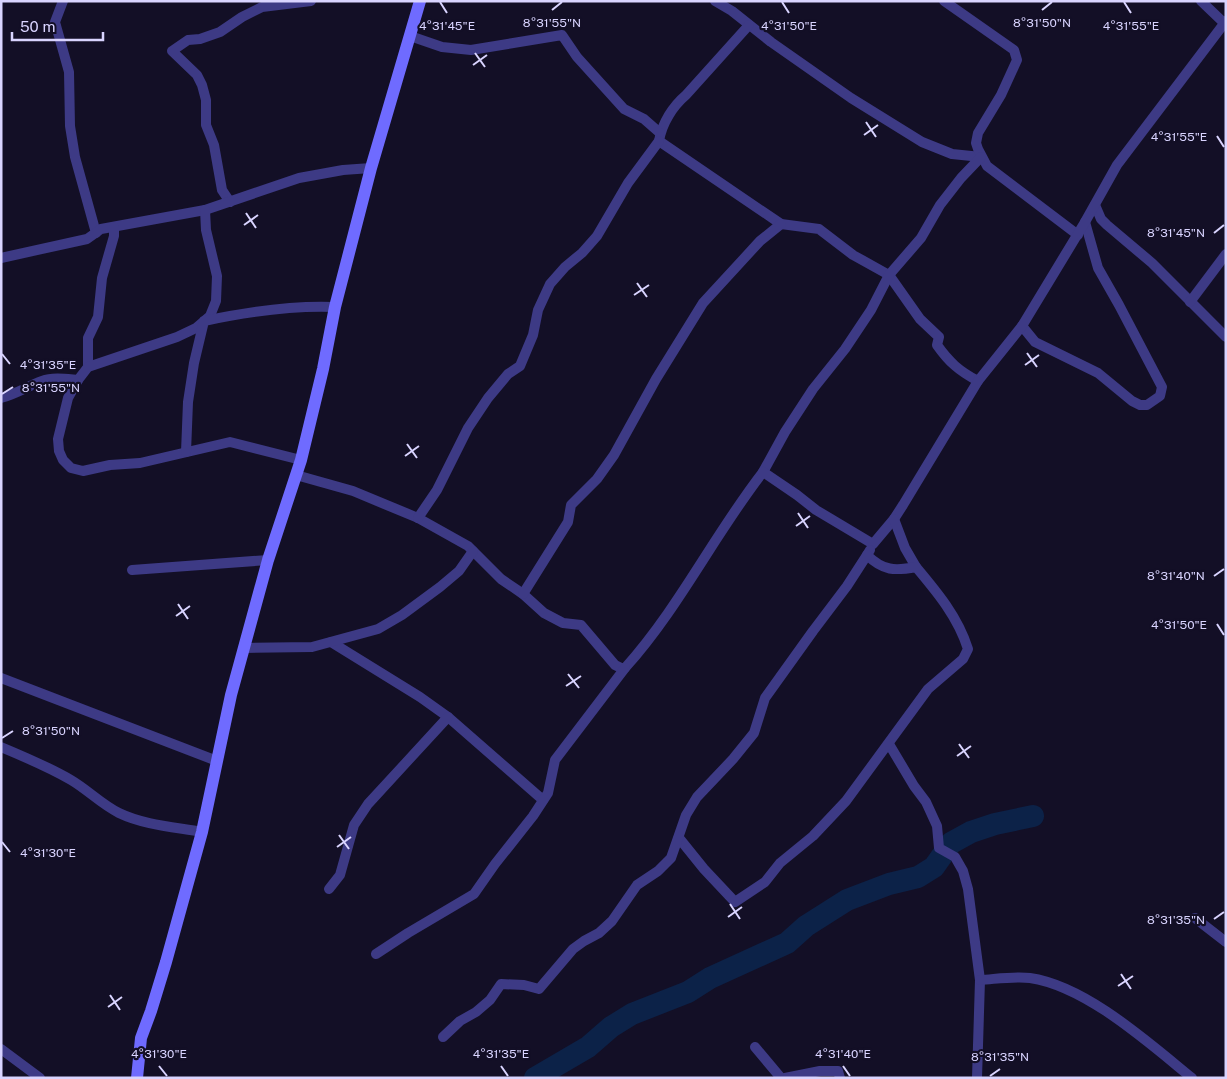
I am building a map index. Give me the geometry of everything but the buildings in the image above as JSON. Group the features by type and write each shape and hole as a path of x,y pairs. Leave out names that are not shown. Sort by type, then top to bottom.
{"street":[{"path":"63,1 55,22 69,72 70,126 75,157 96,232"},
{"path":"230,202 222,190 212,140 206,125 206,100 202,85 196,75 172,51 188,40 200,39 220,32 242,17 262,7 311,1"},
{"path":"137,1078 141,1038 158,987 202,832 231,695 268,560 301,460 323,369 335,307 371,168 420,1"},
{"path":"715,1 732,11 851,98 922,142 952,154 982,157"},
{"path":"944,1 1014,50 1017,60 1002,95 978,133 976,143 982,157 988,166 1078,234"},
{"path":"443,1037 460,1021 476,1012 490,1000 501,984 524,985 539,989 573,949 599,933 612,921 637,885 671,858 686,816 696,798 733,760 754,733 765,698 847,586 873,544 894,519 978,381 1022,326 1117,165 1225,22 1201,1"},
{"path":"418,518 438,490 468,428 488,398 508,374 520,366 533,335 538,310 550,284 597,236 628,183 659,137 675,104 686,96 749,25"},
{"path":"410,36 442,47 471,50 562,36 577,57 624,109 644,119 659,137 781,224 820,229 853,255 889,275 920,319 939,337 936,345 950,362 964,374 978,381"},
{"path":"376,954 474,894 548,793 555,760 669,612 696,573 744,497 763,472 813,389 845,349 871,310 889,275 921,238 940,205 961,178 982,157"},
{"path":"1,258 87,239 101,229 205,210 299,178 343,170 371,168"},
{"path":"1095,205 1101,219 1181,290 1190,302 1226,337"},
{"path":"205,210 206,230 217,276 216,301 210,316 196,328 177,337 88,367 68,398 58,439 59,451 63,460 71,468 83,471 110,465 140,463 230,442 301,460"},
{"path":"1022,326 1035,342 1098,373 1132,401 1140,405 1147,405 1160,396 1162,386 1120,305 1098,268 1085,222"},
{"path":"523,594 568,522 571,505 597,480 614,455 656,378 703,303 760,241 781,224"},
{"path":"88,367 88,338 98,317 102,278 114,236 114,227"},
{"path":"1190,302 1226,254"},
{"path":"204,321 235,314 311,306 335,307"},
{"path":"186,452 188,402 194,363 204,321"},
{"path":"1,398 18,393 43,381 57,379 78,380"},
{"path":"763,472 816,510 873,544"},
{"path":"296,475 353,491 418,518 468,546 501,579 544,612 563,623 581,625 615,665 625,668"},
{"path":"678,838 735,902 765,882 780,862 813,836 846,801 907,715 928,689 963,659 968,649 963,634 942,598 916,567 894,519"},
{"path":"244,648 312,647 378,629 402,615 440,587 459,571 473,551"},
{"path":"867,555 877,565 898,570 916,567"},
{"path":"132,570 268,560"},
{"path":"331,642 420,697 448,717 543,800"},
{"path":"1,678 217,761"},
{"path":"329,889 340,875 354,825 368,804 448,717"},
{"path":"888,744 926,802 937,826 939,848 955,857 963,871 968,888 980,980 977,1078"},
{"path":"1,746 42,764 73,781 101,803 120,813 141,821 202,832"},
{"path":"1195,918 1226,942"},
{"path":"980,980 1030,978 1068,989 1105,1011 1136,1033 1192,1078"},
{"path":"755,1046 783,1078 838,1071 840,1078"},
{"path":"1,1049 40,1078"}],"waterway":[{"path":"535,1078 588,1047 611,1027 632,1014 688,992 710,978 787,943 806,926 847,900 889,884 918,877 934,867 951,843 971,832 995,824 1033,816"}]}
